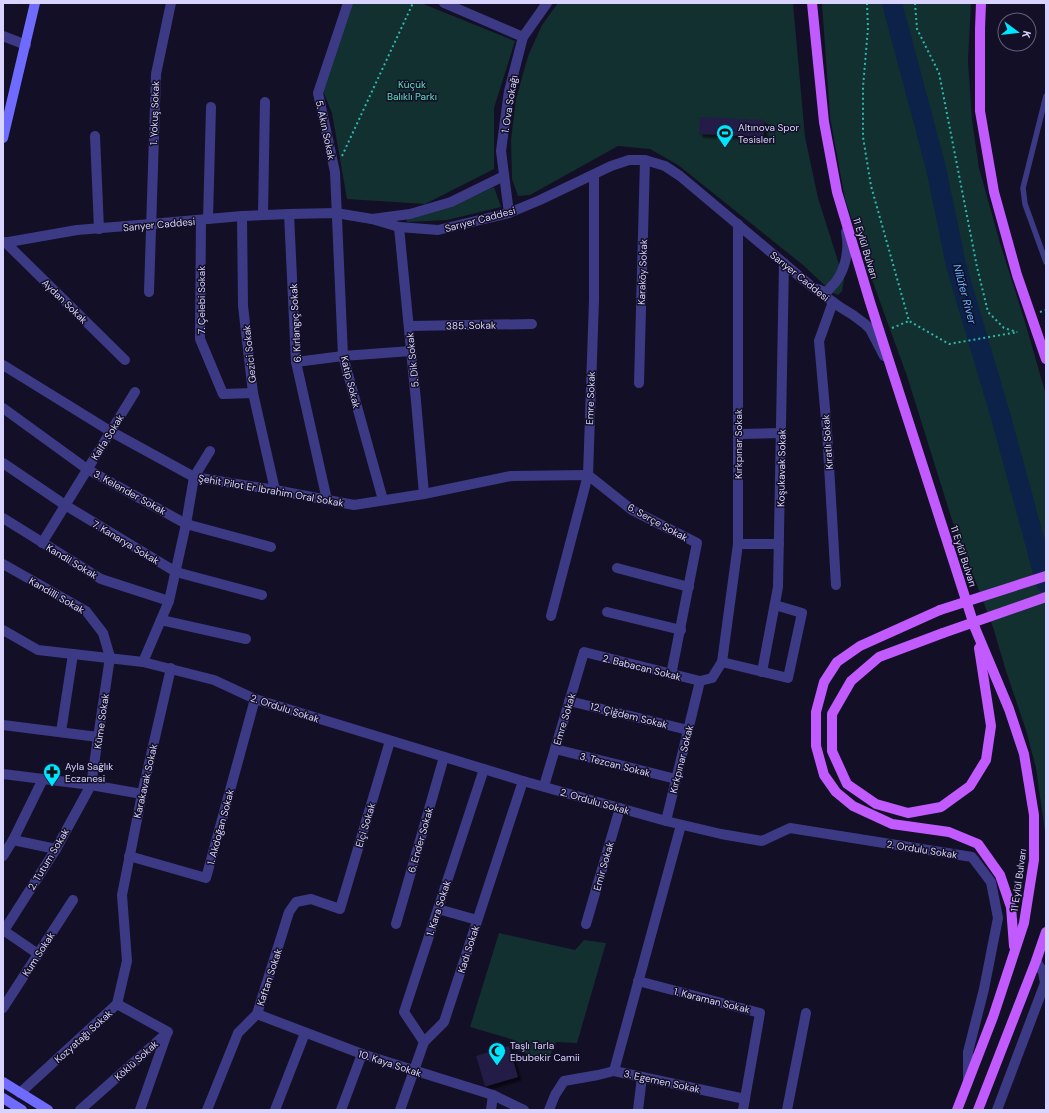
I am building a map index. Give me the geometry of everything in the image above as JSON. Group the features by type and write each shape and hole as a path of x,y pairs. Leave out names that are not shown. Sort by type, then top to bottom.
{"main road":[{"path":"3,138 35,3"},
{"name":"11 Eylül Bulvarı","path":"812,3 824,122 838,195 977,634 1009,709 1024,754 1034,815 1034,860 1024,923 993,1017 957,1110"},
{"path":"981,3 980,111 994,192 1017,275 1046,359"},
{"path":"1014,953 1011,907 1000,875 978,844 949,832 892,824 853,806 836,792 824,775 816,746 816,712 824,682 837,662 860,646 940,610 1046,576"},
{"path":"977,634 991,726 986,760 970,786 941,807 908,813 876,804 847,784 832,751 832,714 852,681 879,657 1046,597"},
{"path":"978,1110 1046,932"},
{"path":"3,1082 48,1110"},
{"path":"3,1098 22,1110"}],"street":[{"name":"1. Yokuş Sokak","path":"149,292 156,74 171,3"},
{"name":"5. Akın Sokak","path":"336,213 335,172 318,93 348,3"},
{"path":"444,3 522,37"},
{"name":"1. Ova Sokağı","path":"509,213 502,151 509,91 522,37 547,3"},
{"path":"3,36 26,45"},
{"path":"263,215 265,102"},
{"path":"204,220 211,106"},
{"path":"95,136 99,229"},
{"name":"Sarıyer Caddesi","path":"4,243 77,230 242,216 289,214 336,213 372,219 399,226 438,230 509,213 611,166 629,160 645,160 665,166 680,176 811,286 854,315 870,329 892,369"},
{"name":"Karaköy Sokak","path":"639,383 645,160"},
{"name":"Emre Sokak","path":"551,616 588,475 594,300 594,175"},
{"path":"372,219 410,214 451,202 504,176"},
{"path":"811,286 823,291 828,290 836,283 843,269 847,254 848,240 838,195"},
{"name":"Katip Sokak","path":"336,213 343,356 383,500"},
{"name":"6. Kırlangıç Sokak","path":"289,214 296,362 327,500"},
{"name":"Gezici Sokak","path":"242,216 243,306 253,393 275,490"},
{"name":"7. Çelebi Sokak","path":"204,220 200,339 223,394 253,393"},
{"name":"Kırkpınar Sokak","path":"666,821 700,681 712,678 722,662 738,544 738,224"},
{"name":"5. Dik Sokak","path":"399,226 424,494"},
{"name":"Aydan Sokak","path":"4,243 125,360"},
{"name":"Koşukavak Sokak","path":"762,672 778,587 784,263"},
{"name":"Kıratlı Sokak","path":"833,302 819,341 827,431 836,585"},
{"name":"385. Sokak","path":"409,326 532,324"},
{"path":"296,362 343,356 411,351"},
{"name":"Şehit Pilot Er İbrahim Oral Sokak","path":"3,365 110,431 194,477 354,505 424,494"},
{"name":"Kalfa Sokak","path":"42,543 135,392"},
{"name":"3. Kelender Sokak","path":"3,408 87,469 186,524 271,547"},
{"path":"738,434 782,433"},
{"path":"143,662 169,601 186,524 194,477 210,451"},
{"name":"7. Kanarya Sokak","path":"3,463 65,505 176,572 262,595"},
{"path":"424,494 511,476 588,475"},
{"name":"6. Serçe Sokak","path":"588,475 632,510 697,543 671,675"},
{"name":"Kandil Sokak","path":"3,518 101,579 169,601"},
{"path":"738,544 779,544"},
{"name":"Kandilli Sokak","path":"3,564 86,611 103,633 110,657"},
{"path":"617,568 689,587"},
{"path":"722,662 788,678 802,613 775,605"},
{"path":"607,612 681,630"},
{"path":"161,620 246,639"},
{"name":"2. Ordulu Sokak","path":"3,630 38,650 110,657 143,662 214,680 255,699 390,741 523,781 681,825 721,834 762,840 790,828 972,857 991,882 998,918 984,989 968,1052 968,1079"},
{"name":"Emre Sokak","path":"544,786 584,652"},
{"name":"2. Babacan Sokak","path":"584,652 671,675 700,681"},
{"path":"61,732 73,654"},
{"name":"Küme Sokak","path":"91,785 110,657"},
{"name":"Karakavak Sokak","path":"122,895 142,794 171,668"},
{"name":"1. Akdoğan Sokak","path":"129,856 206,878 255,699"},
{"name":"12. Çiğdem Sokak","path":"569,701 688,730"},
{"path":"3,725 98,737"},
{"name":"Elçi Sokak","path":"340,909 390,741"},
{"name":"3. Tezcan Sokak","path":"555,748 676,779"},
{"name":"6. Ender Sokak","path":"396,924 444,757"},
{"name":"1. Kara Sokak","path":"424,1042 404,1012 484,769"},
{"path":"3,774 91,785 142,794"},
{"path":"3,856 13,840 43,779"},
{"name":"Kadı Sokak","path":"400,1110 424,1042 444,1022 523,781"},
{"name":"2. Tutum Sokak","path":"3,931 56,849 91,785"},
{"name":"Emir Sokak","path":"586,924 620,808"},
{"path":"614,1071 681,825"},
{"path":"13,840 56,849"},
{"name":"Kozyatağı Sokak","path":"20,1093 117,1004 127,961 122,895"},
{"name":"Kaftan Sokak","path":"206,1110 238,1033 257,1014 290,912 296,902 311,899 340,909"},
{"name":"Kum Sokak","path":"3,1008 73,900"},
{"path":"438,909 477,920"},
{"path":"3,931 38,954"},
{"path":"997,1110 1045,983 1043,972 1036,961"},
{"name":"1. Karaman Sokak","path":"638,981 760,1013 743,1110"},
{"name":"Köklü Sokak","path":"80,1110 168,1032 117,1004"},
{"path":"787,1110 806,1012"},
{"name":"10. Kaya Sokak","path":"257,1014 362,1054 493,1095 524,1110"},
{"path":"140,1110 168,1032"},
{"path":"275,1110 305,1033"},
{"path":"341,1110 362,1054"},
{"name":"3. Egemen Sokak","path":"549,1110 555,1095 564,1081 614,1071 745,1098"},
{"path":"638,1110 642,1077"},
{"path":"491,1110 493,1095"}],"lane":[{"path":"1046,96 1023,188 1025,204 1046,262"}],"path":[{"path":"335,172 413,3"},
{"path":"867,3 868,28 863,88 863,137 871,186 909,321 949,344 957,344 991,336 1018,332 1004,328 988,312 977,267 939,73 917,28 915,3"},
{"path":"892,328 909,321"}],"green space":[{"name":"Küçük Balıklı Parkı","path":"351,3 421,3 515,41 494,108 494,169 425,204 347,199 332,113 323,91"},
{"name":"Altınova Spor Tesisleri","path":"558,3 793,3 805,137 818,198 844,280 842,291 838,295 833,293 803,265 678,165 650,149 618,146 530,195 518,196 512,179 511,140 516,99 528,56 542,25"},
{"path":"822,3 971,3 968,61 972,120 979,168 1046,395 1046,839 1036,768 1026,730 993,627 952,520 907,376 871,277 845,199 830,117"},
{"path":"494,187 501,207 447,220 407,222 406,218 450,207"},
{"path":"499,933 575,950 584,940 606,943 577,1043 556,1042 547,1062 519,1051 514,1040 470,1027"}],"building":[{"path":"700,117 764,120 764,137 699,134"},
{"name":"Taşlı Tarla Ebubekir Camii","path":"509,1046 518,1077 485,1086 476,1056"}],"waterway":[{"name":"Nilüfer River","path":"892,3 936,168 956,265 1002,421 1046,583"}],"place":[{"name":"Altınova Spor Tesisleri","path":"725,148"},
{"name":"Ayla Sağlık Eczanesi","path":"52,787"},
{"name":"Taşlı Tarla Ebubekir Camii","path":"497,1066"}]}
